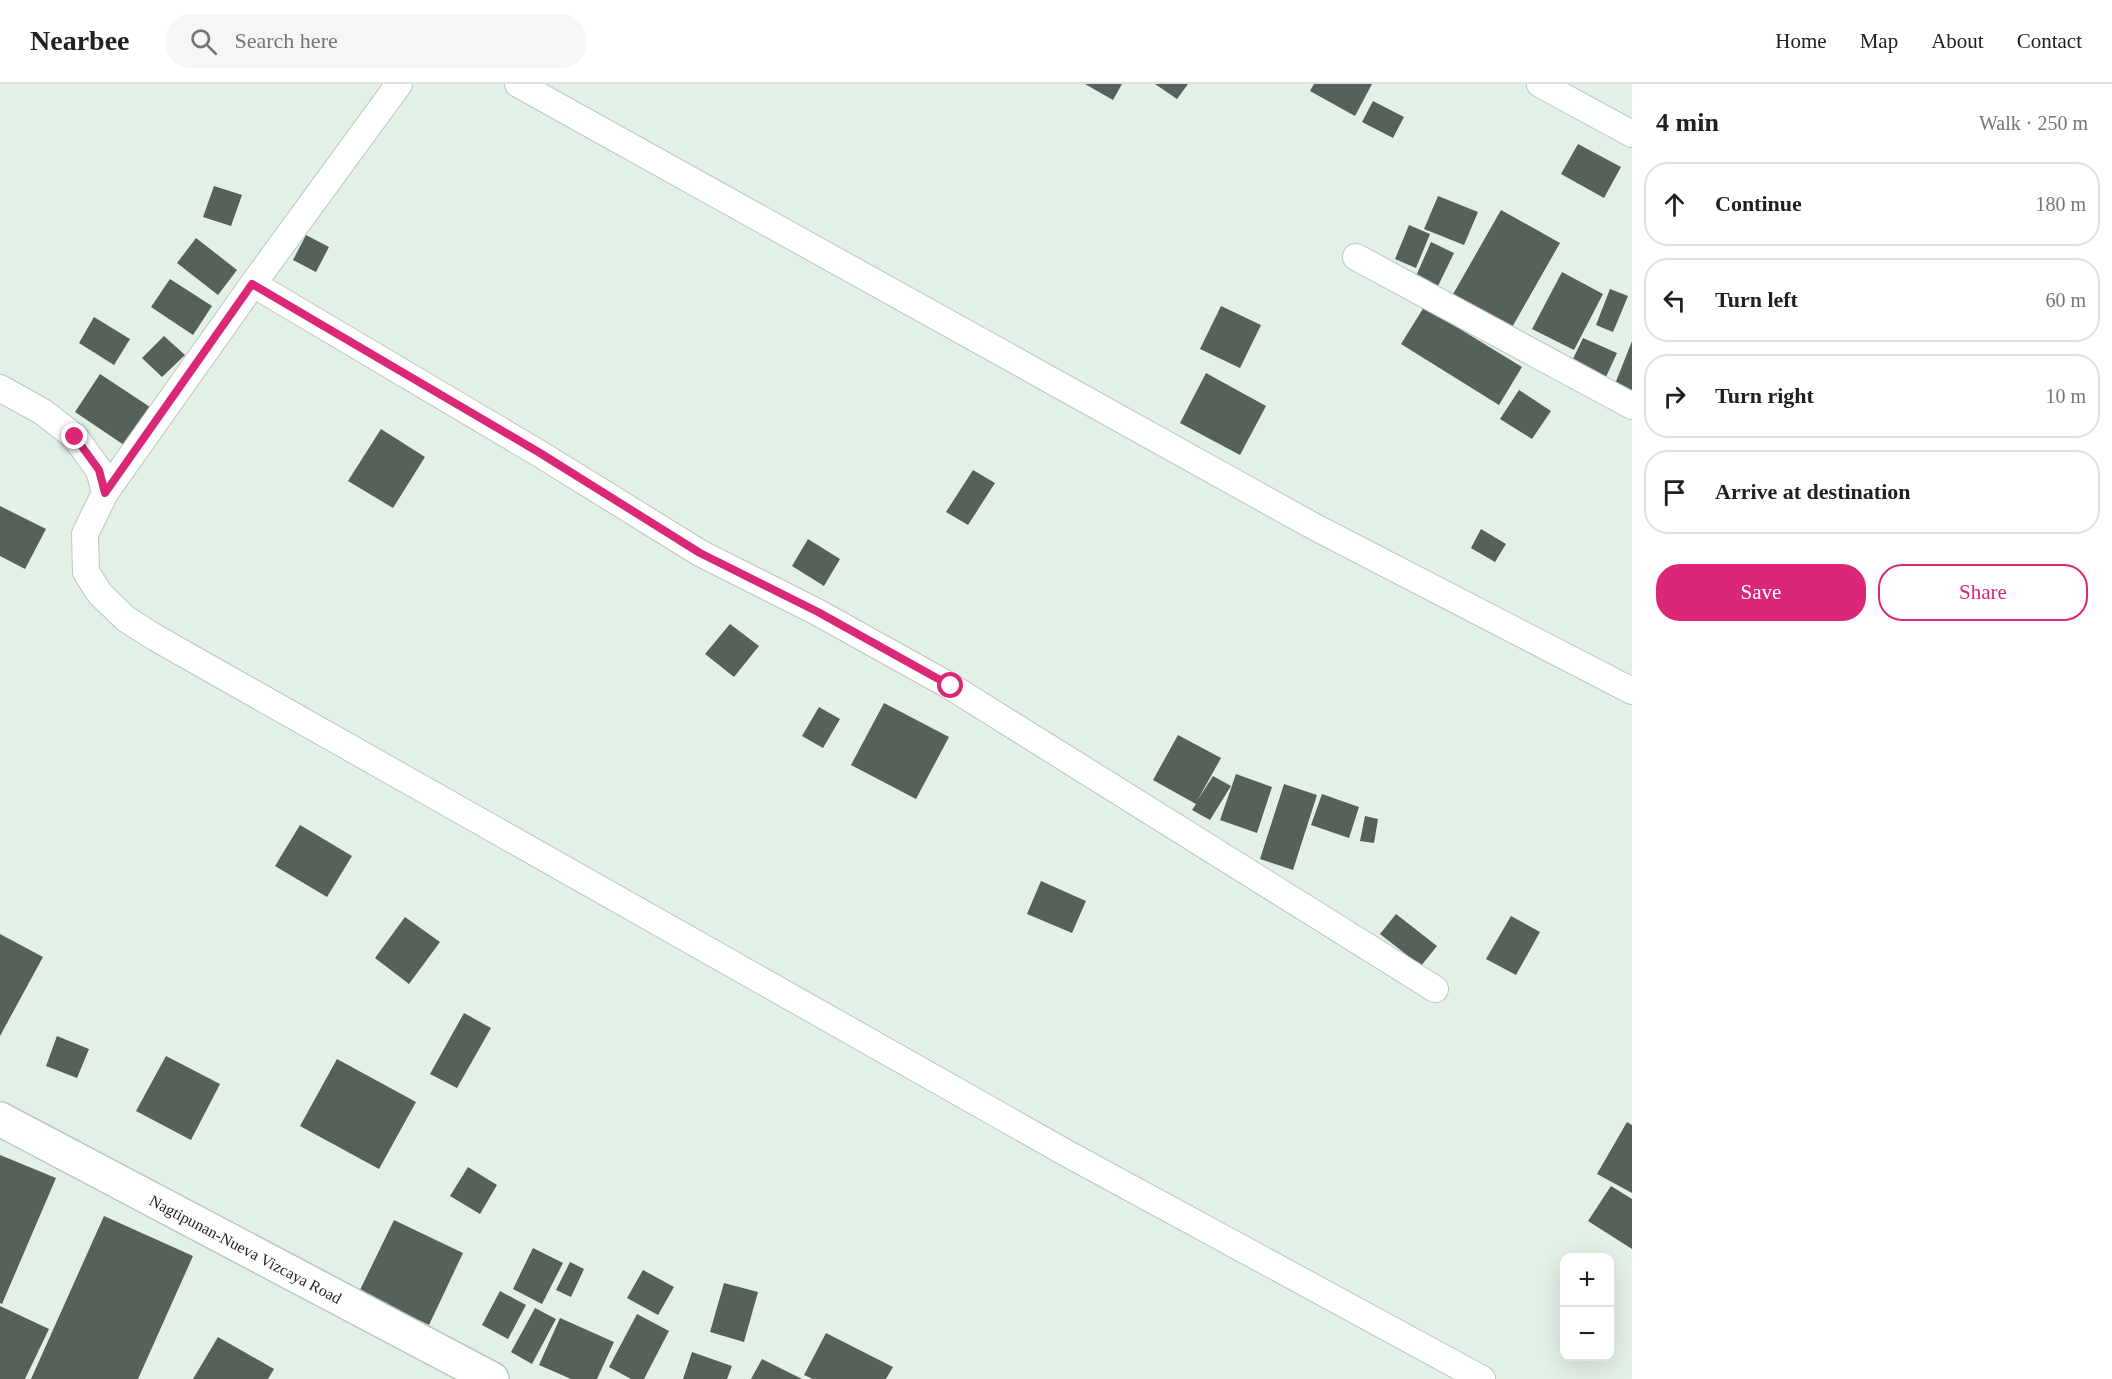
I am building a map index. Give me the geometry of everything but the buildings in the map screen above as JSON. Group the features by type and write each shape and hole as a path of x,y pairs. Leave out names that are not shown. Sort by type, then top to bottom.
{"main road":[{"name":"Nagtipunan-Nueva Vizcaya Road","path":"0,1119 492,1379"}],"street":[{"path":"399,84 252,284 105,493 85,534 86,572 100,594 120,613 156,638 1068,1154 1482,1379"},
{"path":"518,84 1314,526 1632,691"},
{"path":"1540,84 1632,134"},
{"path":"1356,257 1632,406"},
{"path":"252,284 540,453 700,553 818,612 951,686 1435,989"},
{"path":"0,388 43,412 75,437 99,470 105,493"}],"route":[{"path":"75,437 99,470 105,493 252,284 540,453 700,553 818,612 951,686"}]}
